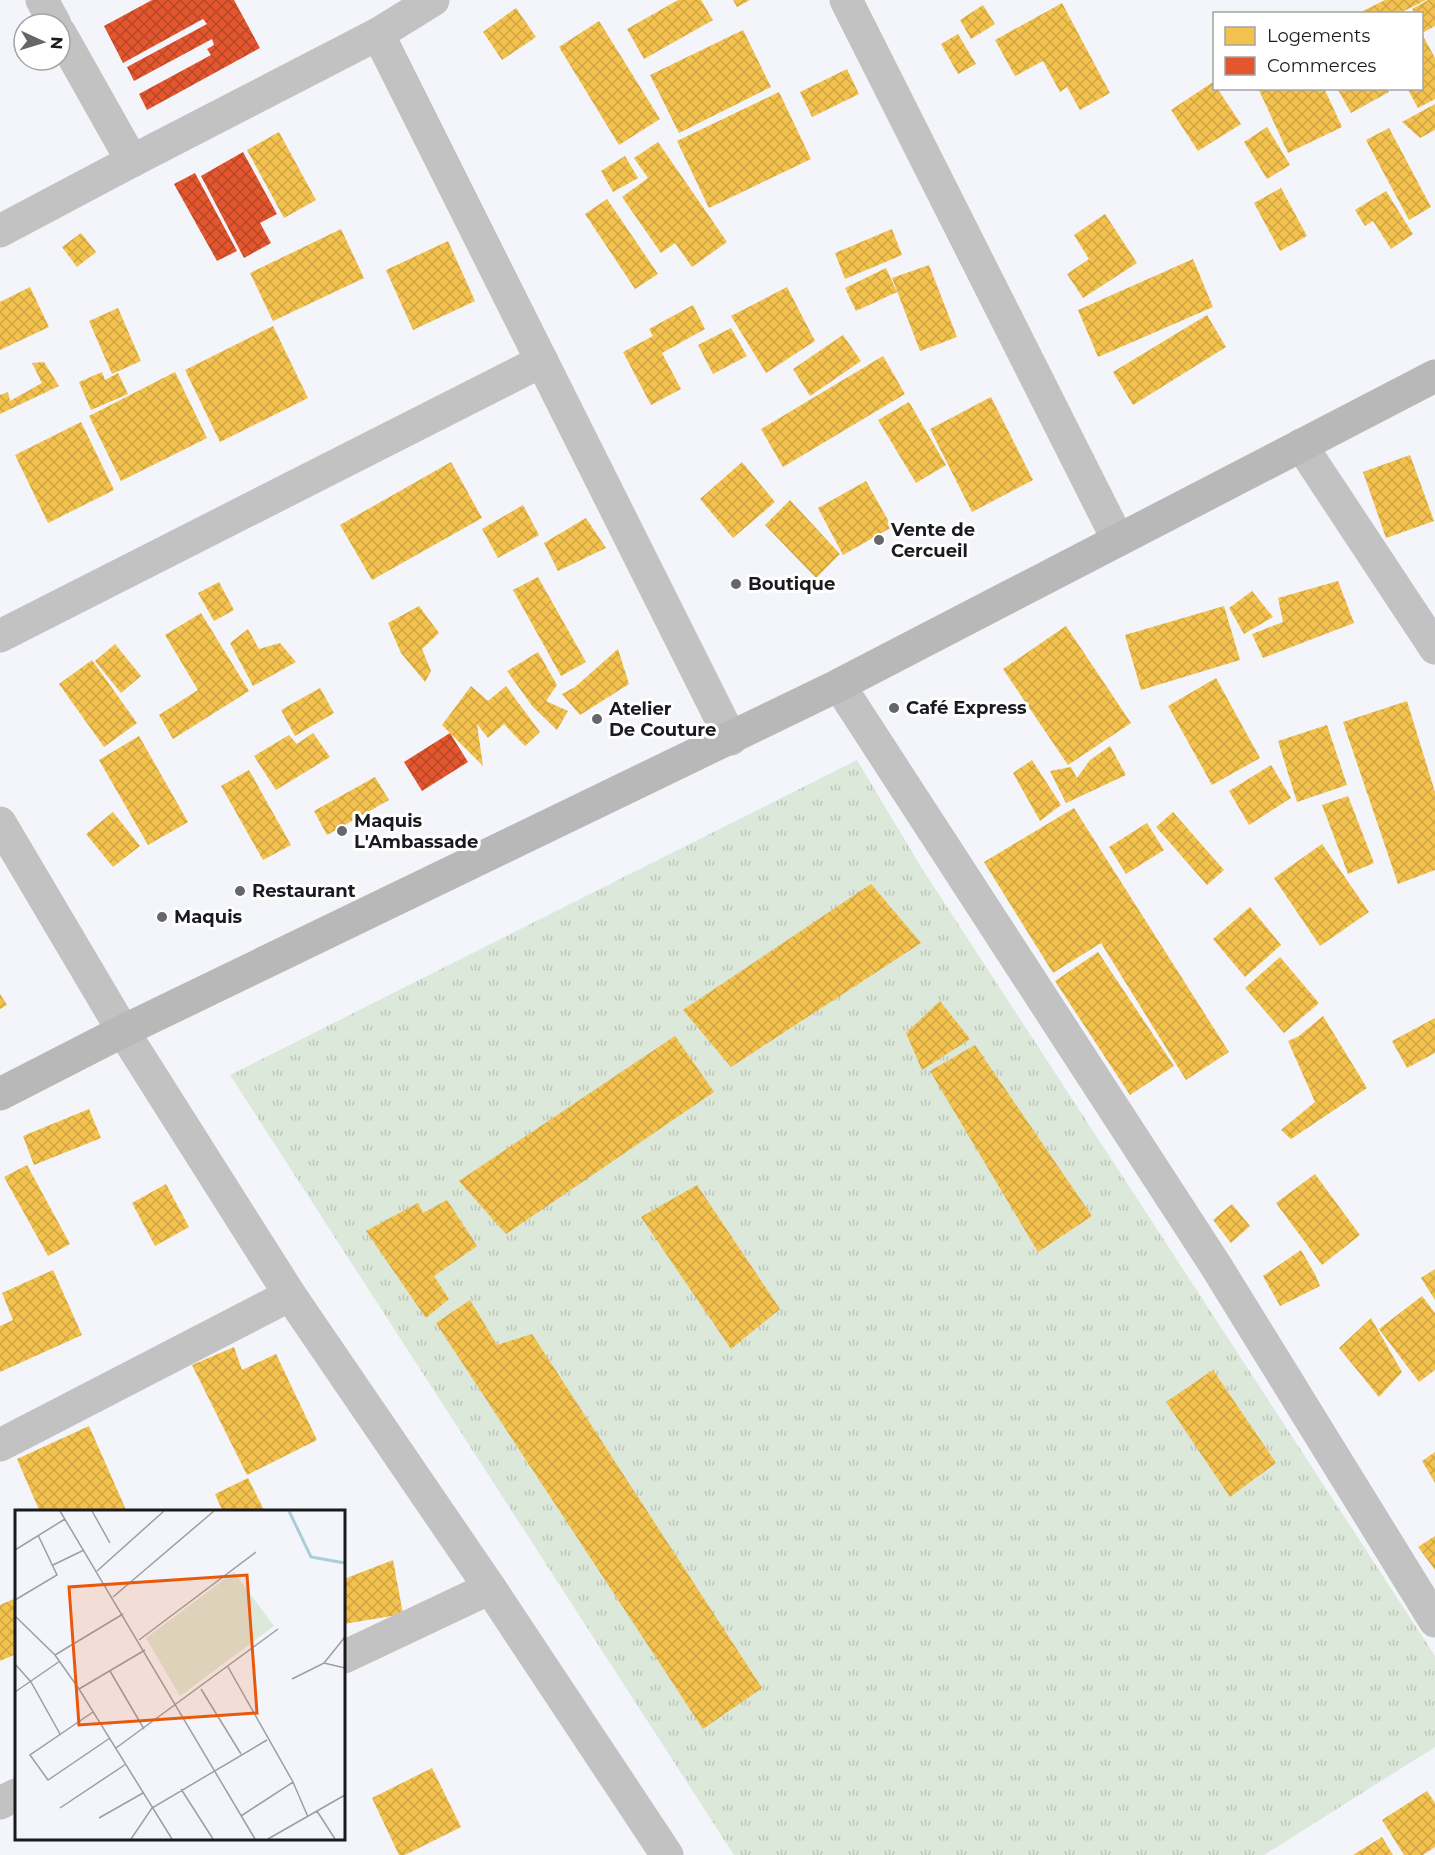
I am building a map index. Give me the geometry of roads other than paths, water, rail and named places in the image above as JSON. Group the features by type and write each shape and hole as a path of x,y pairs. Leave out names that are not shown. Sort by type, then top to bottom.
{"street":[{"path":"0,231 378,34 433,0"},
{"path":"846,0 1118,540"},
{"path":"378,34 731,739"},
{"path":"72,54 132,161"},
{"path":"0,636 542,361"},
{"path":"0,1094 123,1031 839,686 1435,375"},
{"path":"1301,446 1435,648"},
{"path":"839,686 1216,1266 1435,1621"},
{"path":"0,823 123,1031 290,1295 490,1588 667,1855"},
{"path":"0,1445 290,1295"},
{"path":"345,1657 490,1588"},
{"path":"0,1803 15,1796"}],"place":[{"name":"Vente de Cercueil","path":"879,540"},
{"name":"Boutique","path":"736,584"},
{"name":"Café Express","path":"894,708"},
{"name":"Atelier De Couture","path":"597,719"},
{"name":"Maquis L'Ambassade","path":"342,831"},
{"name":"Restaurant","path":"240,891"},
{"name":"Maquis","path":"162,917"}]}
